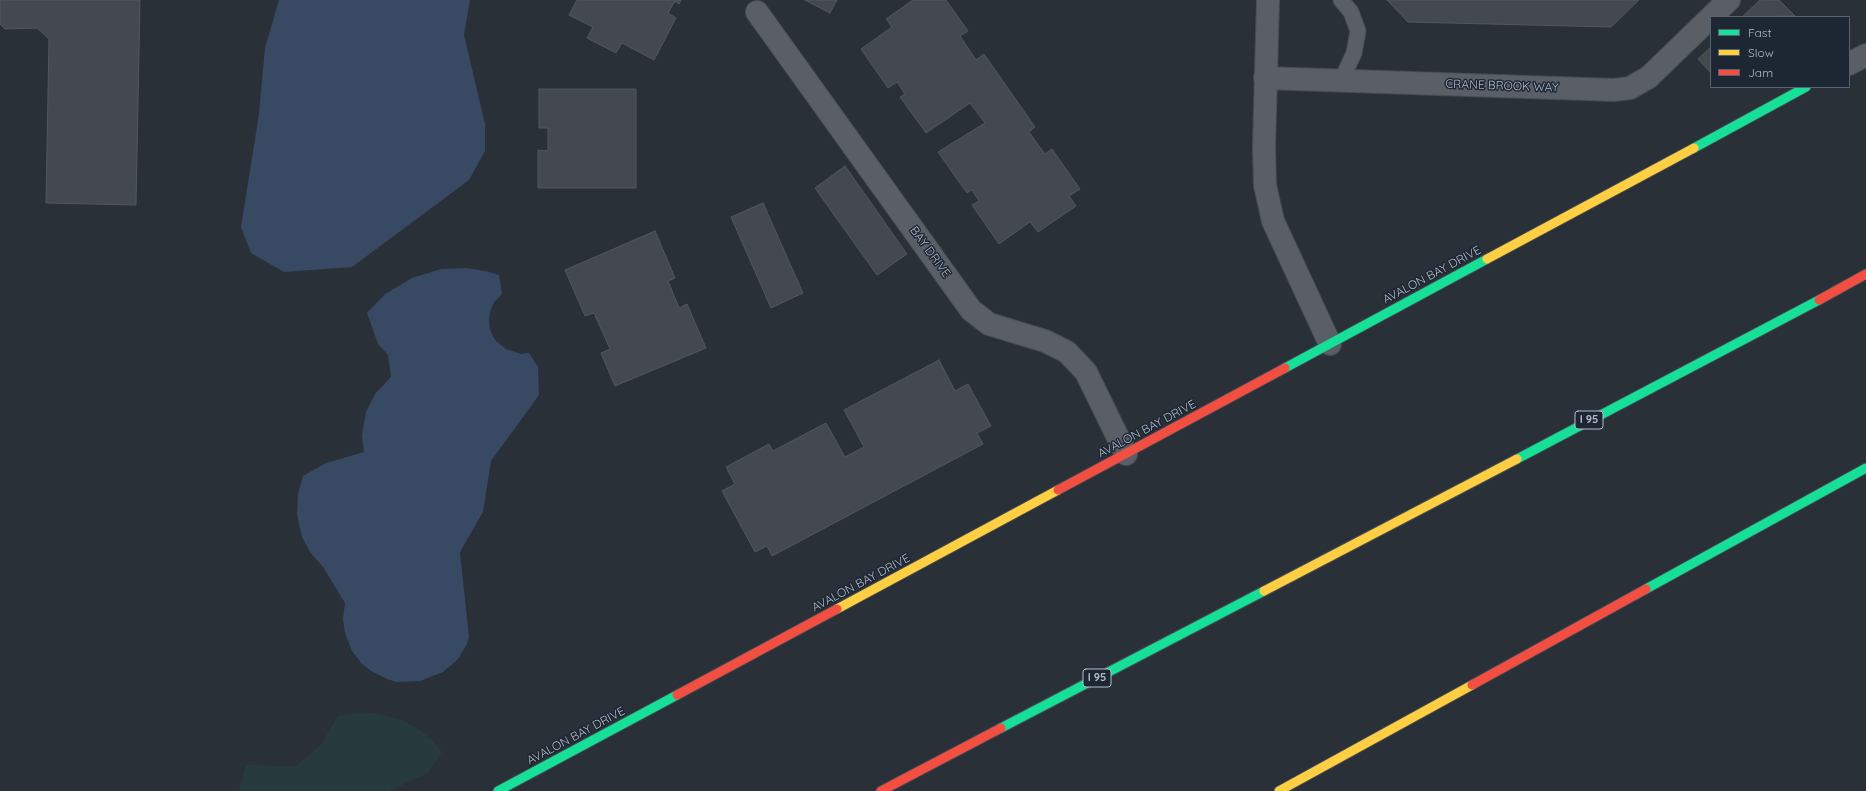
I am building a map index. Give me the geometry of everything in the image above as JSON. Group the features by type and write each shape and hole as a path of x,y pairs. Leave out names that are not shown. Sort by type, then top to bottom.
{"main road":[{"name":"AVALON BAY DRIVE","path":"498,791 1804,88"},
{"name":"I 95","path":"881,791 1788,317 1866,274"},
{"path":"1280,791 1418,716 1759,525 1866,468"},
{"path":"1299,791 1418,716"}],"street":[{"path":"1268,0 1265,185 1273,221 1330,344"},
{"name":"CRANE BROOK WAY","path":"1712,16 1729,0"},
{"name":"BAY DRIVE","path":"757,12 971,310 989,324 1045,341 1067,352 1086,372 1126,454"},
{"name":"CRANE BROOK WAY","path":"1266,78 1614,90 1630,88 1649,78 1710,18"},
{"path":"1850,63 1866,55"}],"lane":[{"path":"1341,0 1351,12 1358,31 1354,53 1341,81"}],"green space":[{"path":"365,712 402,720 420,730 433,741 442,752 428,773 389,791 239,791 246,765 296,766 320,746 338,716"}],"water":[{"path":"279,0 470,0 464,35 485,124 485,151 469,180 352,267 284,272 251,253 241,227 259,114 265,48"},
{"path":"467,268 499,275 502,294 494,302 491,309 489,318 490,330 495,340 506,349 521,354 529,353 538,367 539,395 491,461 483,512 460,552 469,637 467,644 458,659 443,672 420,681 397,682 371,671 362,664 352,651 345,633 343,619 345,603 323,567 310,552 302,537 297,514 298,494 303,476 326,463 364,452 362,435 366,412 375,394 391,377 388,355 378,344 367,313 385,294 412,278 441,269"}],"building":[{"path":"0,0 140,0 136,205 46,203 49,39 37,28 5,29 0,24"},
{"path":"577,0 681,0 679,4 675,1 668,13 676,18 654,60 622,43 616,53 587,38 593,27 569,15"},
{"path":"805,0 837,0 830,13"},
{"path":"913,0 946,0 968,31 960,36 976,60 984,54 1035,127 1029,132 1045,154 1052,149 1080,189 1069,196 1076,206 1038,232 1030,222 999,244 972,205 979,201 972,190 967,193 938,152 985,123 970,103 926,133 900,97 905,94 897,82 888,88 861,49 892,27 886,19"},
{"path":"1387,0 1639,0 1611,27 1408,22"},
{"path":"1760,0 1779,0 1795,16 1743,16"},
{"path":"1710,48 1710,72 1698,59"},
{"path":"539,89 636,89 636,188 538,188 538,150 548,151 548,128 539,128"},
{"path":"845,166 907,254 877,275 815,188"},
{"path":"763,203 803,293 771,308 731,217"},
{"path":"655,231 675,278 668,281 679,308 687,304 706,348 615,386 601,353 610,349 594,313 585,316 565,270"},
{"path":"939,360 955,391 968,384 991,426 977,433 983,444 772,556 767,546 755,552 722,491 735,484 726,467 769,444 773,451 826,423 845,457 864,447 844,410"}],"traffic: fast":[{"path":"1694,148 1804,88"},
{"path":"1285,368 1487,259"},
{"path":"1517,459 1819,300"},
{"path":"1646,589 1866,468"},
{"path":"1001,728 1264,591"},
{"path":"498,791 677,695"}],"traffic: slow":[{"path":"1487,259 1694,148"},
{"path":"1264,591 1517,459"},
{"path":"837,609 1058,490"},
{"path":"1279,791 1472,685"}],"traffic: jam":[{"path":"1819,300 1866,274"},
{"path":"1058,490 1285,368"},
{"path":"1472,685 1646,589"},
{"path":"677,695 837,609"},
{"path":"881,791 1001,728"}]}
